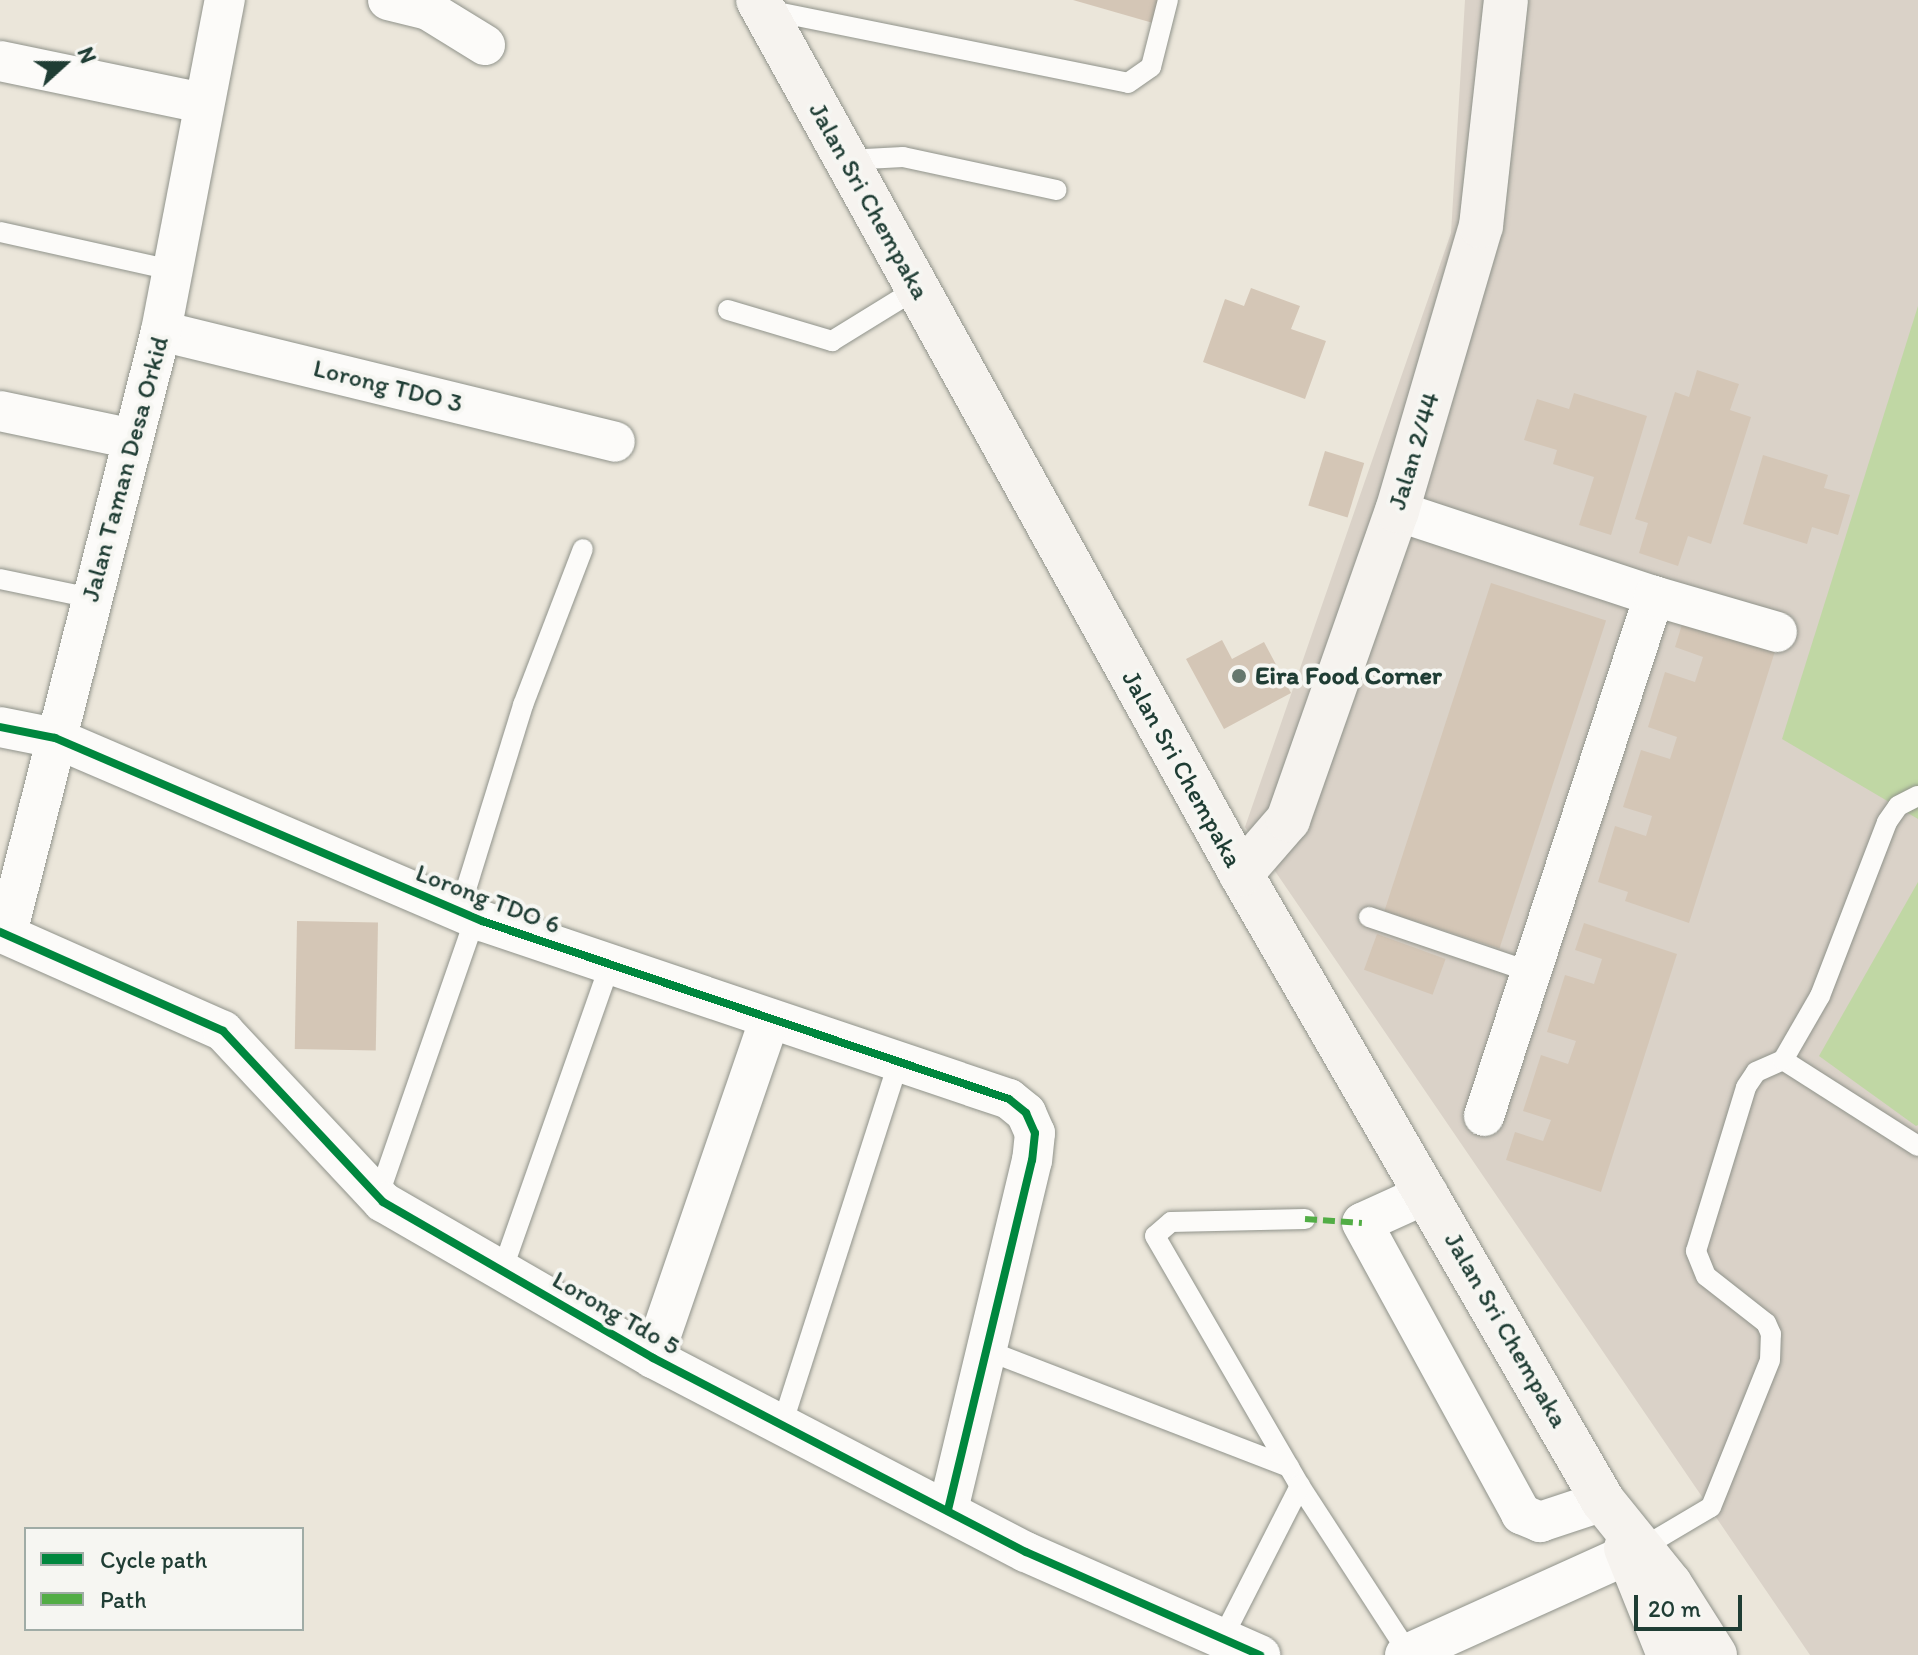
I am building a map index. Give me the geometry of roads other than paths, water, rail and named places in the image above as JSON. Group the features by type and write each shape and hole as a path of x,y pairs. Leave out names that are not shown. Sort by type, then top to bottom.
{"main road":[{"name":"Jalan 2/44","path":"1241,874 1288,820 1397,511 1481,226 1506,0"},
{"name":"Jalan Sri Chempaka","path":"760,5 1241,874 1623,1534"},
{"path":"1623,1534 1669,1655"},
{"path":"1623,1534 1670,1584 1715,1655"}],"street":[{"name":"Jalan Taman Desa Orkid","path":"3,933 161,331 202,103 225,0"},
{"path":"388,0 428,10 485,45"},
{"path":"0,61 202,103"},
{"name":"Lorong TDO 3","path":"161,331 615,442"},
{"path":"0,411 133,439"},
{"path":"1397,511 1654,596 1777,632"},
{"path":"1484,1116 1654,596"},
{"name":"Lorong TDO 6","path":"0,727 55,738 467,915 769,1022 1009,1099 1026,1113 1035,1133 986,1350"},
{"name":"Lorong Tdo 5","path":"3,933 229,1035 378,1197 653,1358 1026,1552 1260,1655"},
{"path":"653,1358 769,1022"},
{"path":"1428,1193 1362,1223 1521,1514 1540,1522 1623,1534"},
{"path":"948,1510 986,1350"},
{"path":"1406,1653 1623,1534"}],"lane":[{"path":"760,5 1128,83 1141,78 1158,54 1168,0"},
{"path":"847,160 903,157 1057,190"},
{"path":"0,232 172,270"},
{"path":"728,310 832,341 918,288"},
{"path":"378,1197 467,915 523,705 583,549"},
{"path":"0,579 91,598"},
{"path":"1623,1534 1711,1507 1770,1360 1771,1334 1766,1323 1706,1276 1696,1251 1746,1087 1756,1072 1783,1060 1820,996 1887,822 1898,806 1918,796"},
{"path":"1369,917 1531,972"},
{"path":"502,1271 609,967"},
{"path":"1783,1060 1918,1146"},
{"path":"782,1425 898,1063"},
{"path":"1305,1219 1171,1222 1155,1236 1300,1486 1406,1653"},
{"path":"986,1350 1289,1467"},
{"path":"1222,1639 1300,1486"}],"place":[{"name":"Eira Food Corner","path":"1239,676"}]}
